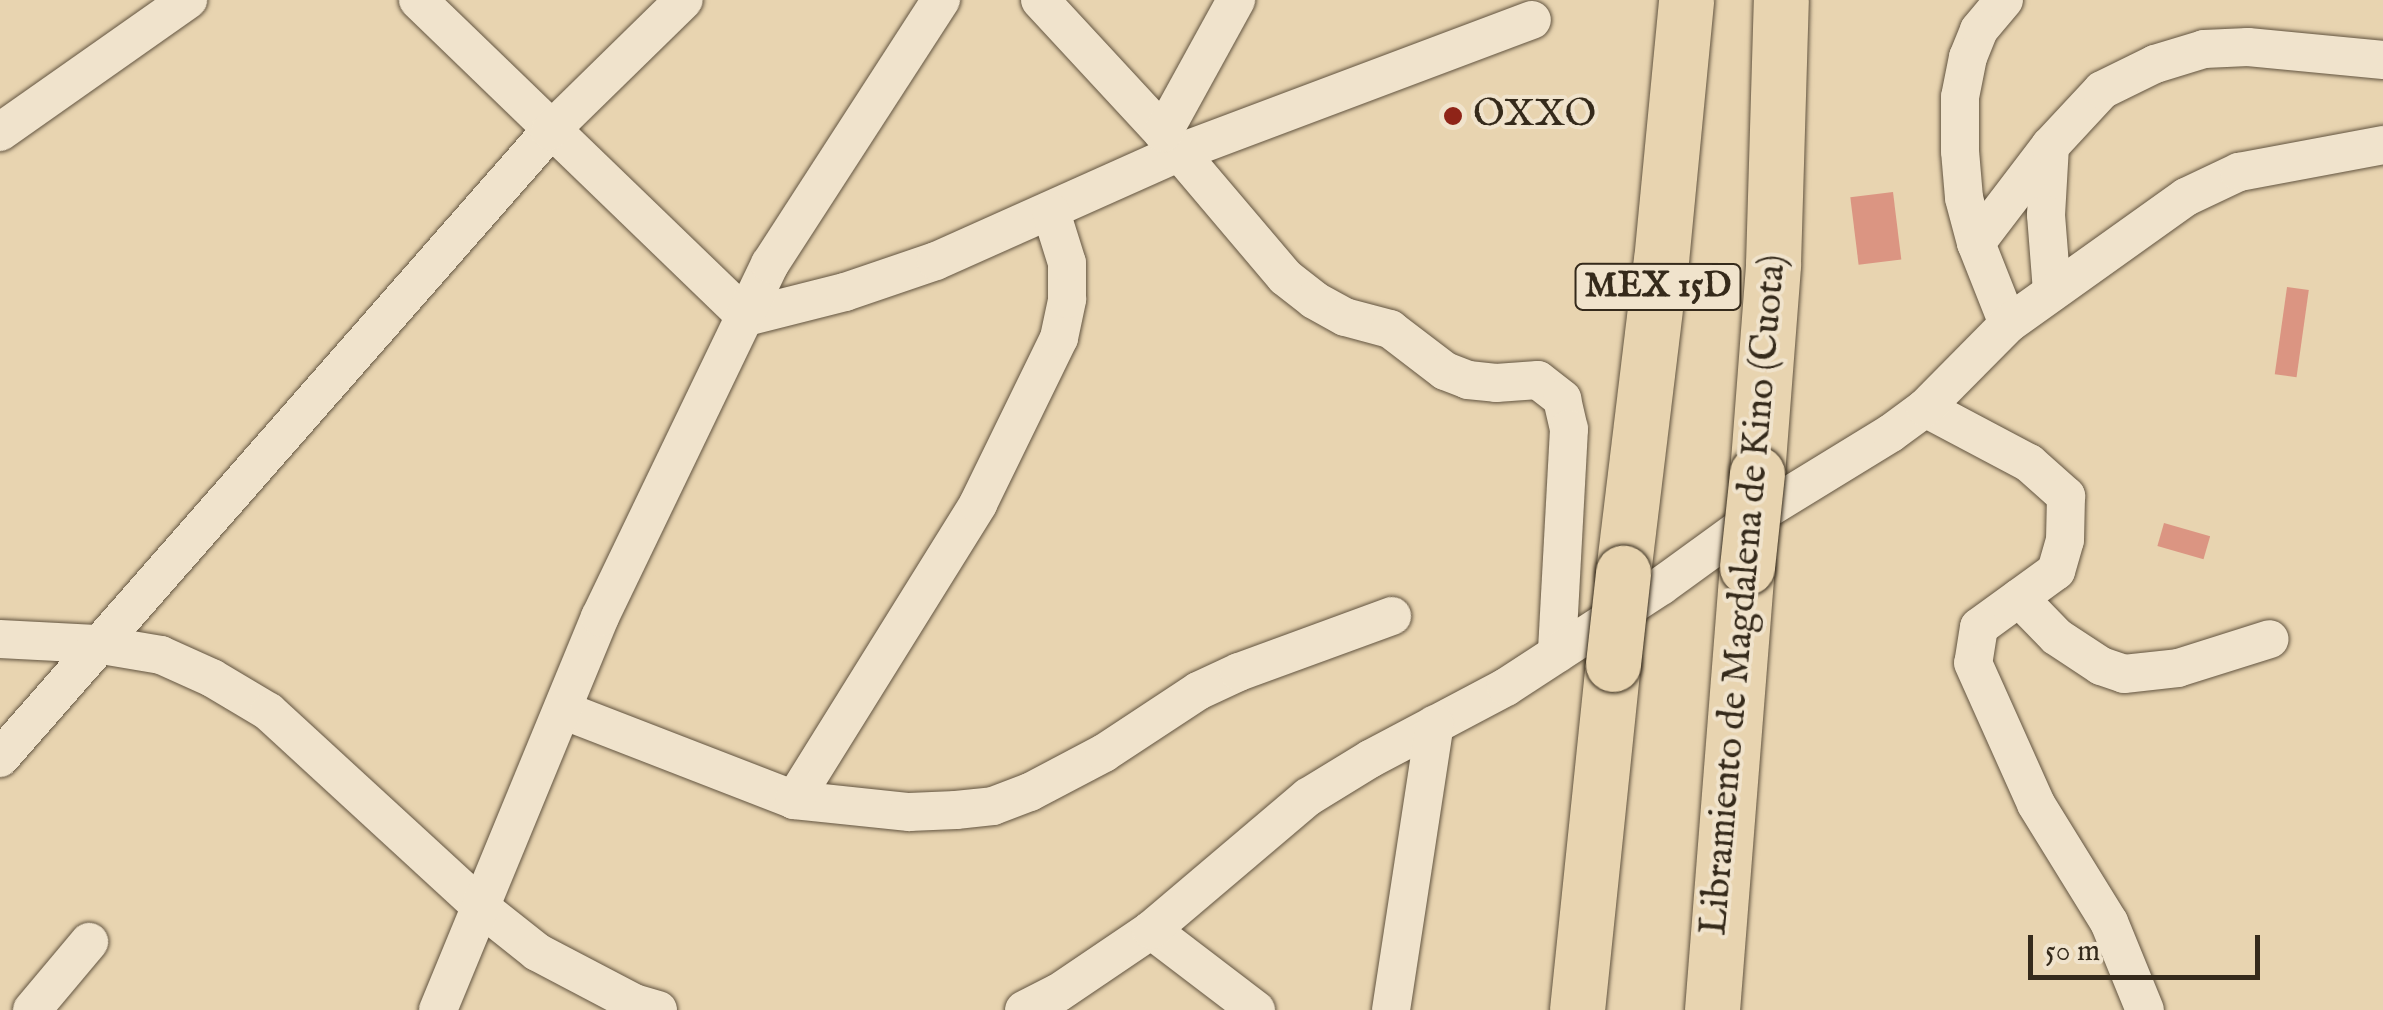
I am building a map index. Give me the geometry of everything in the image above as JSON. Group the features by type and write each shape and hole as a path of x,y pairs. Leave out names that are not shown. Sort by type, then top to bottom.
{"highway":[{"name":"MEX 15D","path":"1577,1010 1623,573 1662,260 1686,0"},
{"name":"Libramiento de Magdalena de Kino (Cuota)","path":"1712,1010 1772,283 1782,0"}],"street":[{"path":"0,132 188,0"},
{"path":"418,0 746,317"},
{"path":"0,758 96,644 550,131 684,0"},
{"path":"438,1010 484,909 600,616 770,264 941,0"},
{"path":"1040,0 1171,143 1284,277 1314,300 1345,316 1390,330 1457,376 1496,383 1538,380 1562,399 1569,429 1557,654"},
{"path":"1171,143 1236,0"},
{"path":"2004,0 1979,30 1968,56 1960,97 1964,198 1976,243 2008,324"},
{"path":"746,317 863,286 1051,212 1171,143 1532,20"},
{"path":"1976,243 2050,146 2102,90 2156,64 2204,49 2248,47 2383,60"},
{"path":"1024,1010 1058,993 1151,930 1308,797 1557,654 1925,408 2008,324 2186,197 2240,172 2383,145"},
{"path":"2050,146 2046,215 2052,292"},
{"path":"794,800 978,504 1059,338 1067,298 1066,263 1051,212"},
{"path":"1925,408 2030,463 2066,496 2065,540 2056,571 1979,627 1973,663 2036,804 2109,922 2145,1010"},
{"path":"2019,598 2057,637 2102,666 2124,674 2178,668 2270,639"},
{"path":"565,710 794,800 909,812 993,806 1104,753 1198,692 1239,672 1392,616"},
{"path":"0,639 96,644 161,656 269,712 484,909 537,952 634,1003 658,1010"},
{"path":"1391,1010 1434,724"},
{"path":"1151,930 1256,1010"},
{"path":"32,1010 89,942"}],"building":[{"path":"1893,192 1901,259 1859,265 1850,197"},
{"path":"2287,287 2309,290 2297,377 2275,374"},
{"path":"2164,523 2210,536 2204,559 2157,546"}],"place":[{"name":"OXXO","path":"1453,116"}]}
